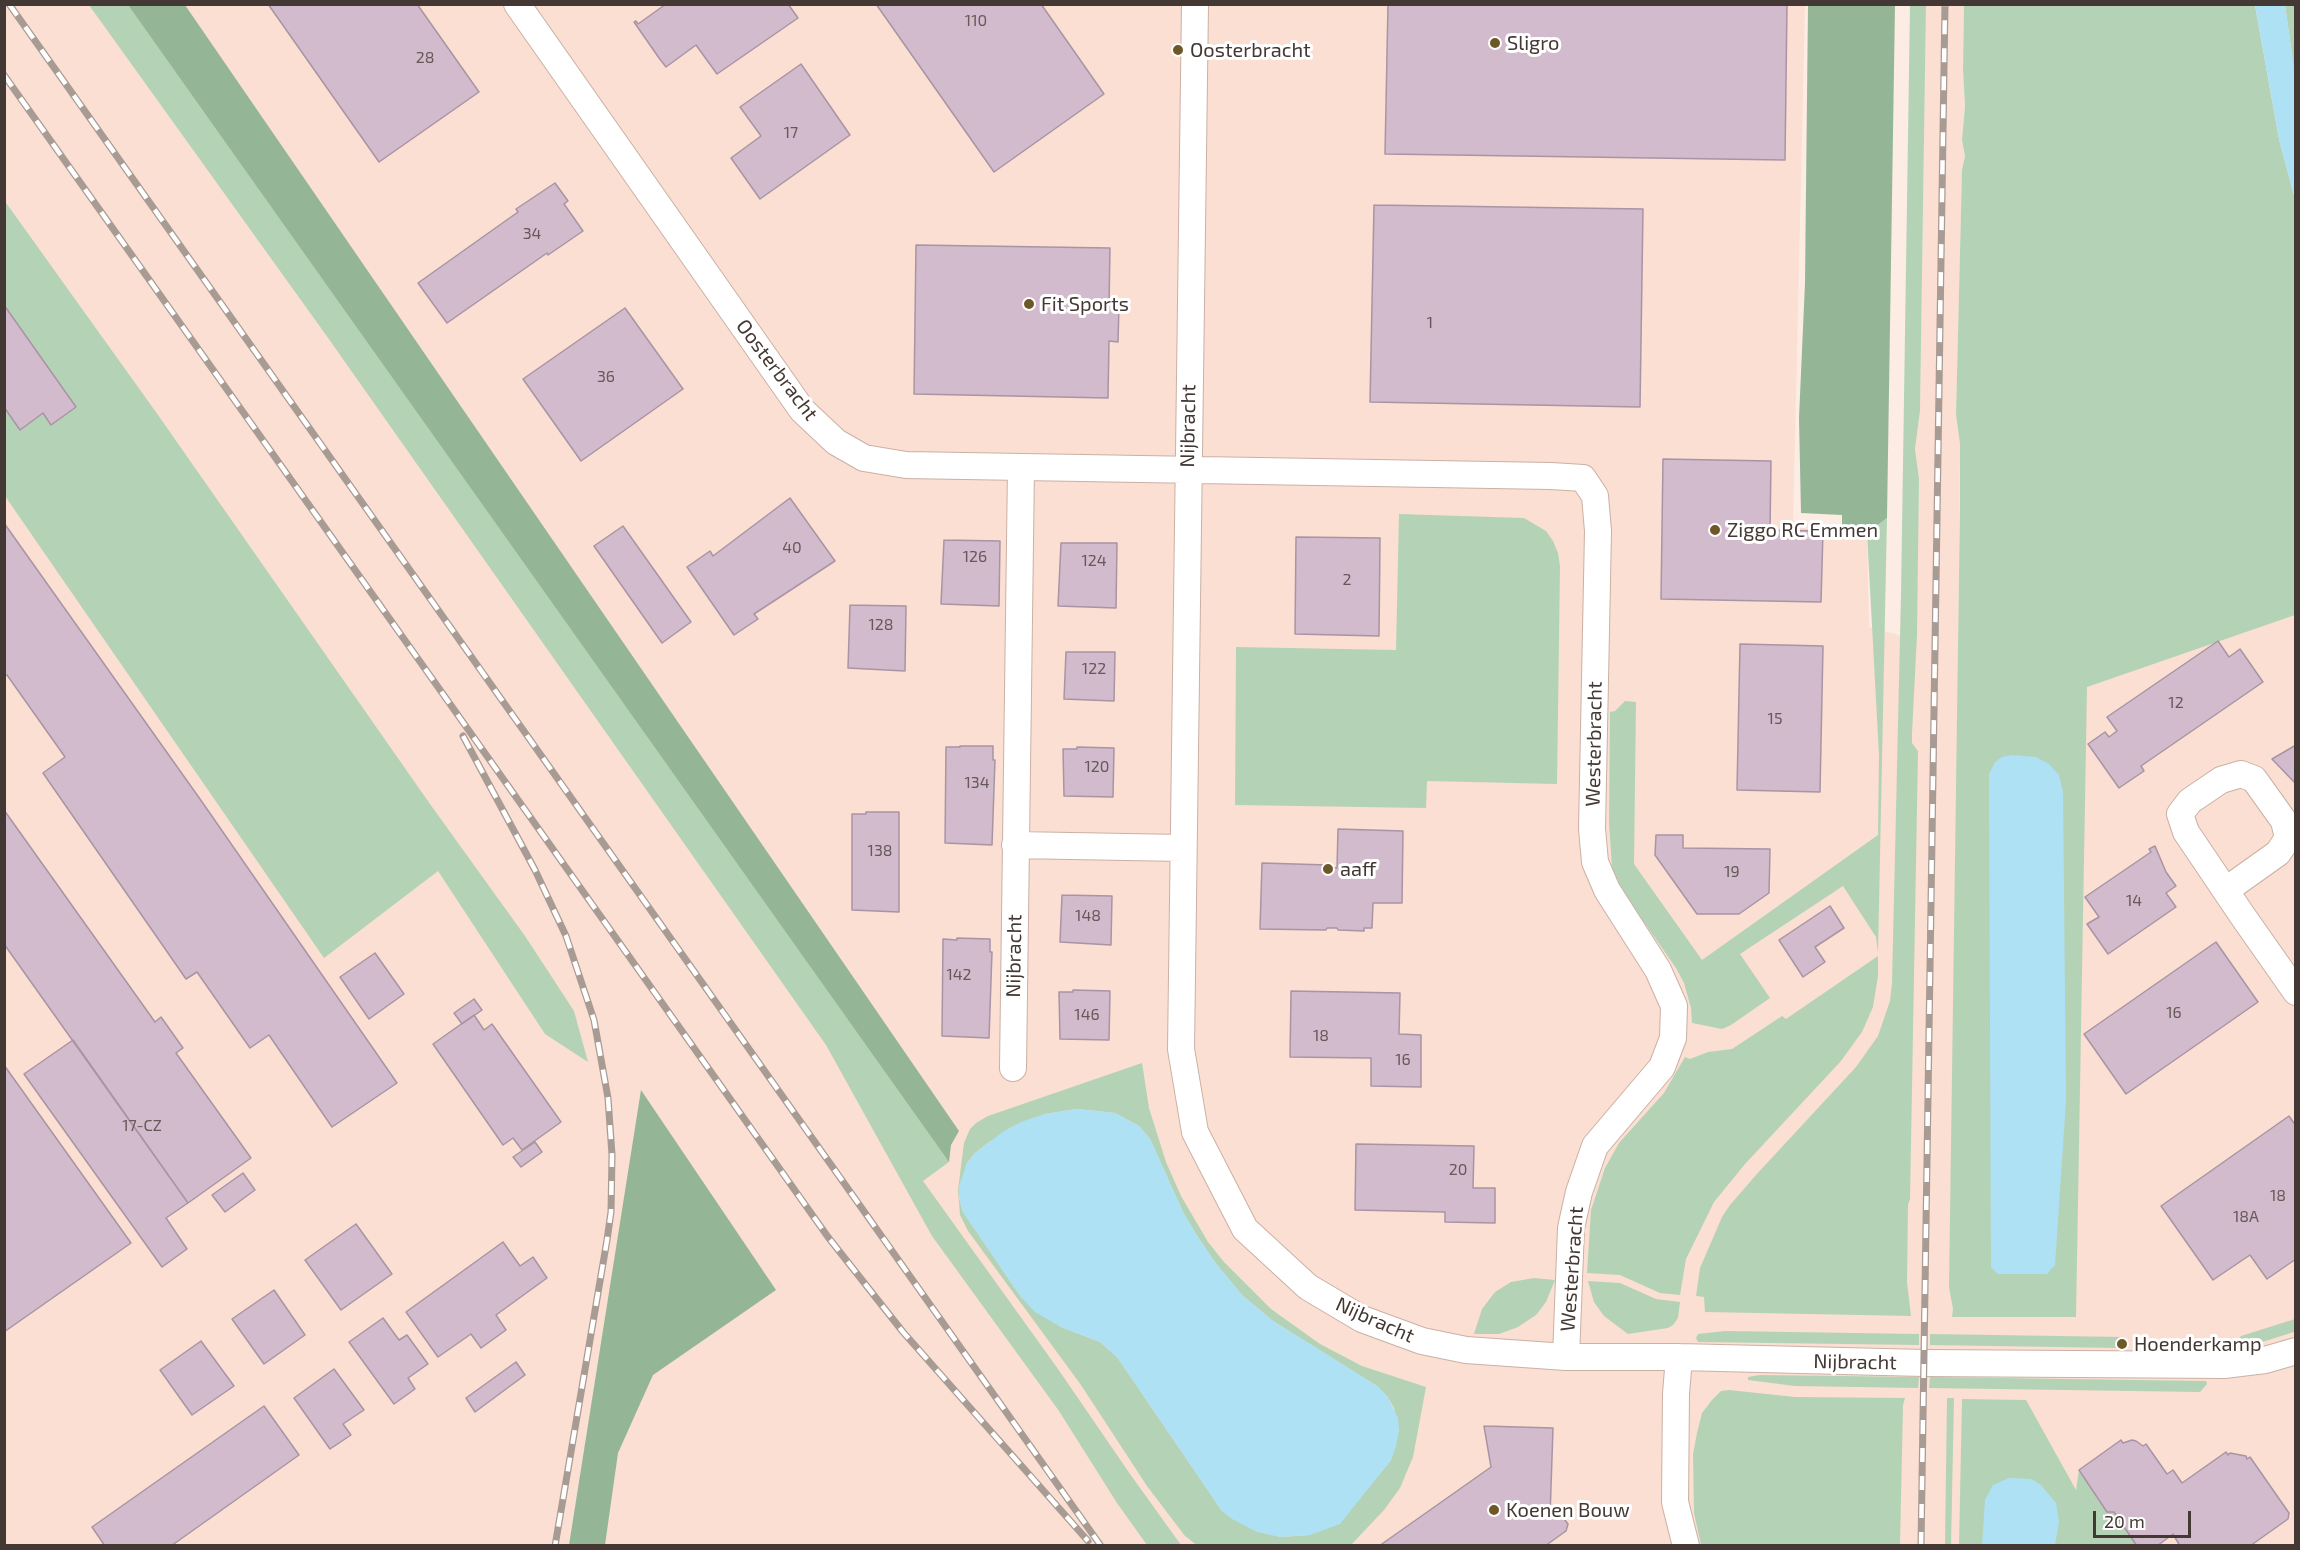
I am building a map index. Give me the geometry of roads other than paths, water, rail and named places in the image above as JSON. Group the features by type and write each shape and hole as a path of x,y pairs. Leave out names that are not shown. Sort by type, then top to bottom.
{"street":[{"name":"Oosterbracht","path":"517,4 802,410 836,442 864,458 906,465 1188,470"},
{"name":"Nijbracht","path":"1195,4 1180,1049 1195,1132 1245,1229 1308,1287 1362,1319 1422,1341 1466,1350 1566,1357 2224,1365 2265,1360 2295,1351"},
{"name":"Nijbracht","path":"1012,1068 1021,467"},
{"name":"Westerbracht","path":"1188,470 1583,478 1595,496 1598,531 1592,829 1595,862 1607,890 1658,970 1674,1006 1673,1038 1662,1067 1595,1146 1579,1192 1571,1228 1566,1357"},
{"path":"2226,890 2278,853 2288,838 2284,821 2254,779 2241,774 2221,780 2190,801 2180,814 2186,832 2295,992"},
{"path":"1015,845 1183,848"},
{"path":"1679,1357 1676,1394 1675,1502 1686,1545"}],"water":[{"path":"2255,5 2285,5 2296,82 2295,199 2279,139"},
{"path":"2011,755 2036,757 2049,764 2059,775 2063,792 2066,1100 2055,1265 2047,1274 1998,1274 1991,1267 1989,774 1995,762"},
{"path":"1077,1109 1115,1113 1139,1126 1150,1139 1183,1212 1196,1234 1214,1261 1242,1295 1273,1321 1377,1386 1387,1396 1398,1418 1399,1430 1391,1460 1340,1524 1310,1535 1280,1537 1257,1532 1222,1511 1117,1357 1100,1342 1061,1327 1035,1312 1021,1297 963,1212 959,1198 959,1186 967,1163 975,1153 1004,1131 1021,1122 1045,1114"},
{"path":"2009,1478 2031,1479 2040,1484 2056,1503 2059,1522 2055,1545 1982,1545 1985,1500 1993,1485"}],"railway":[{"path":"9,4 1101,1546"},
{"path":"1921,1546 1945,4"},
{"path":"4,75 828,1237 903,1332 1088,1541"},
{"path":"463,736 535,870 566,936 594,1020 608,1098 612,1155 611,1212 555,1546"}],"place":[{"name":"Sligro","path":"1495,43"},
{"name":"Oosterbracht","path":"1178,50"},
{"name":"Fit Sports","path":"1029,304"},
{"name":"Ziggo RC Emmen","path":"1715,530"},
{"name":"aaff","path":"1328,869"},
{"name":"Hoenderkamp","path":"2122,1344"},
{"name":"Koenen Bouw","path":"1494,1510"}]}
